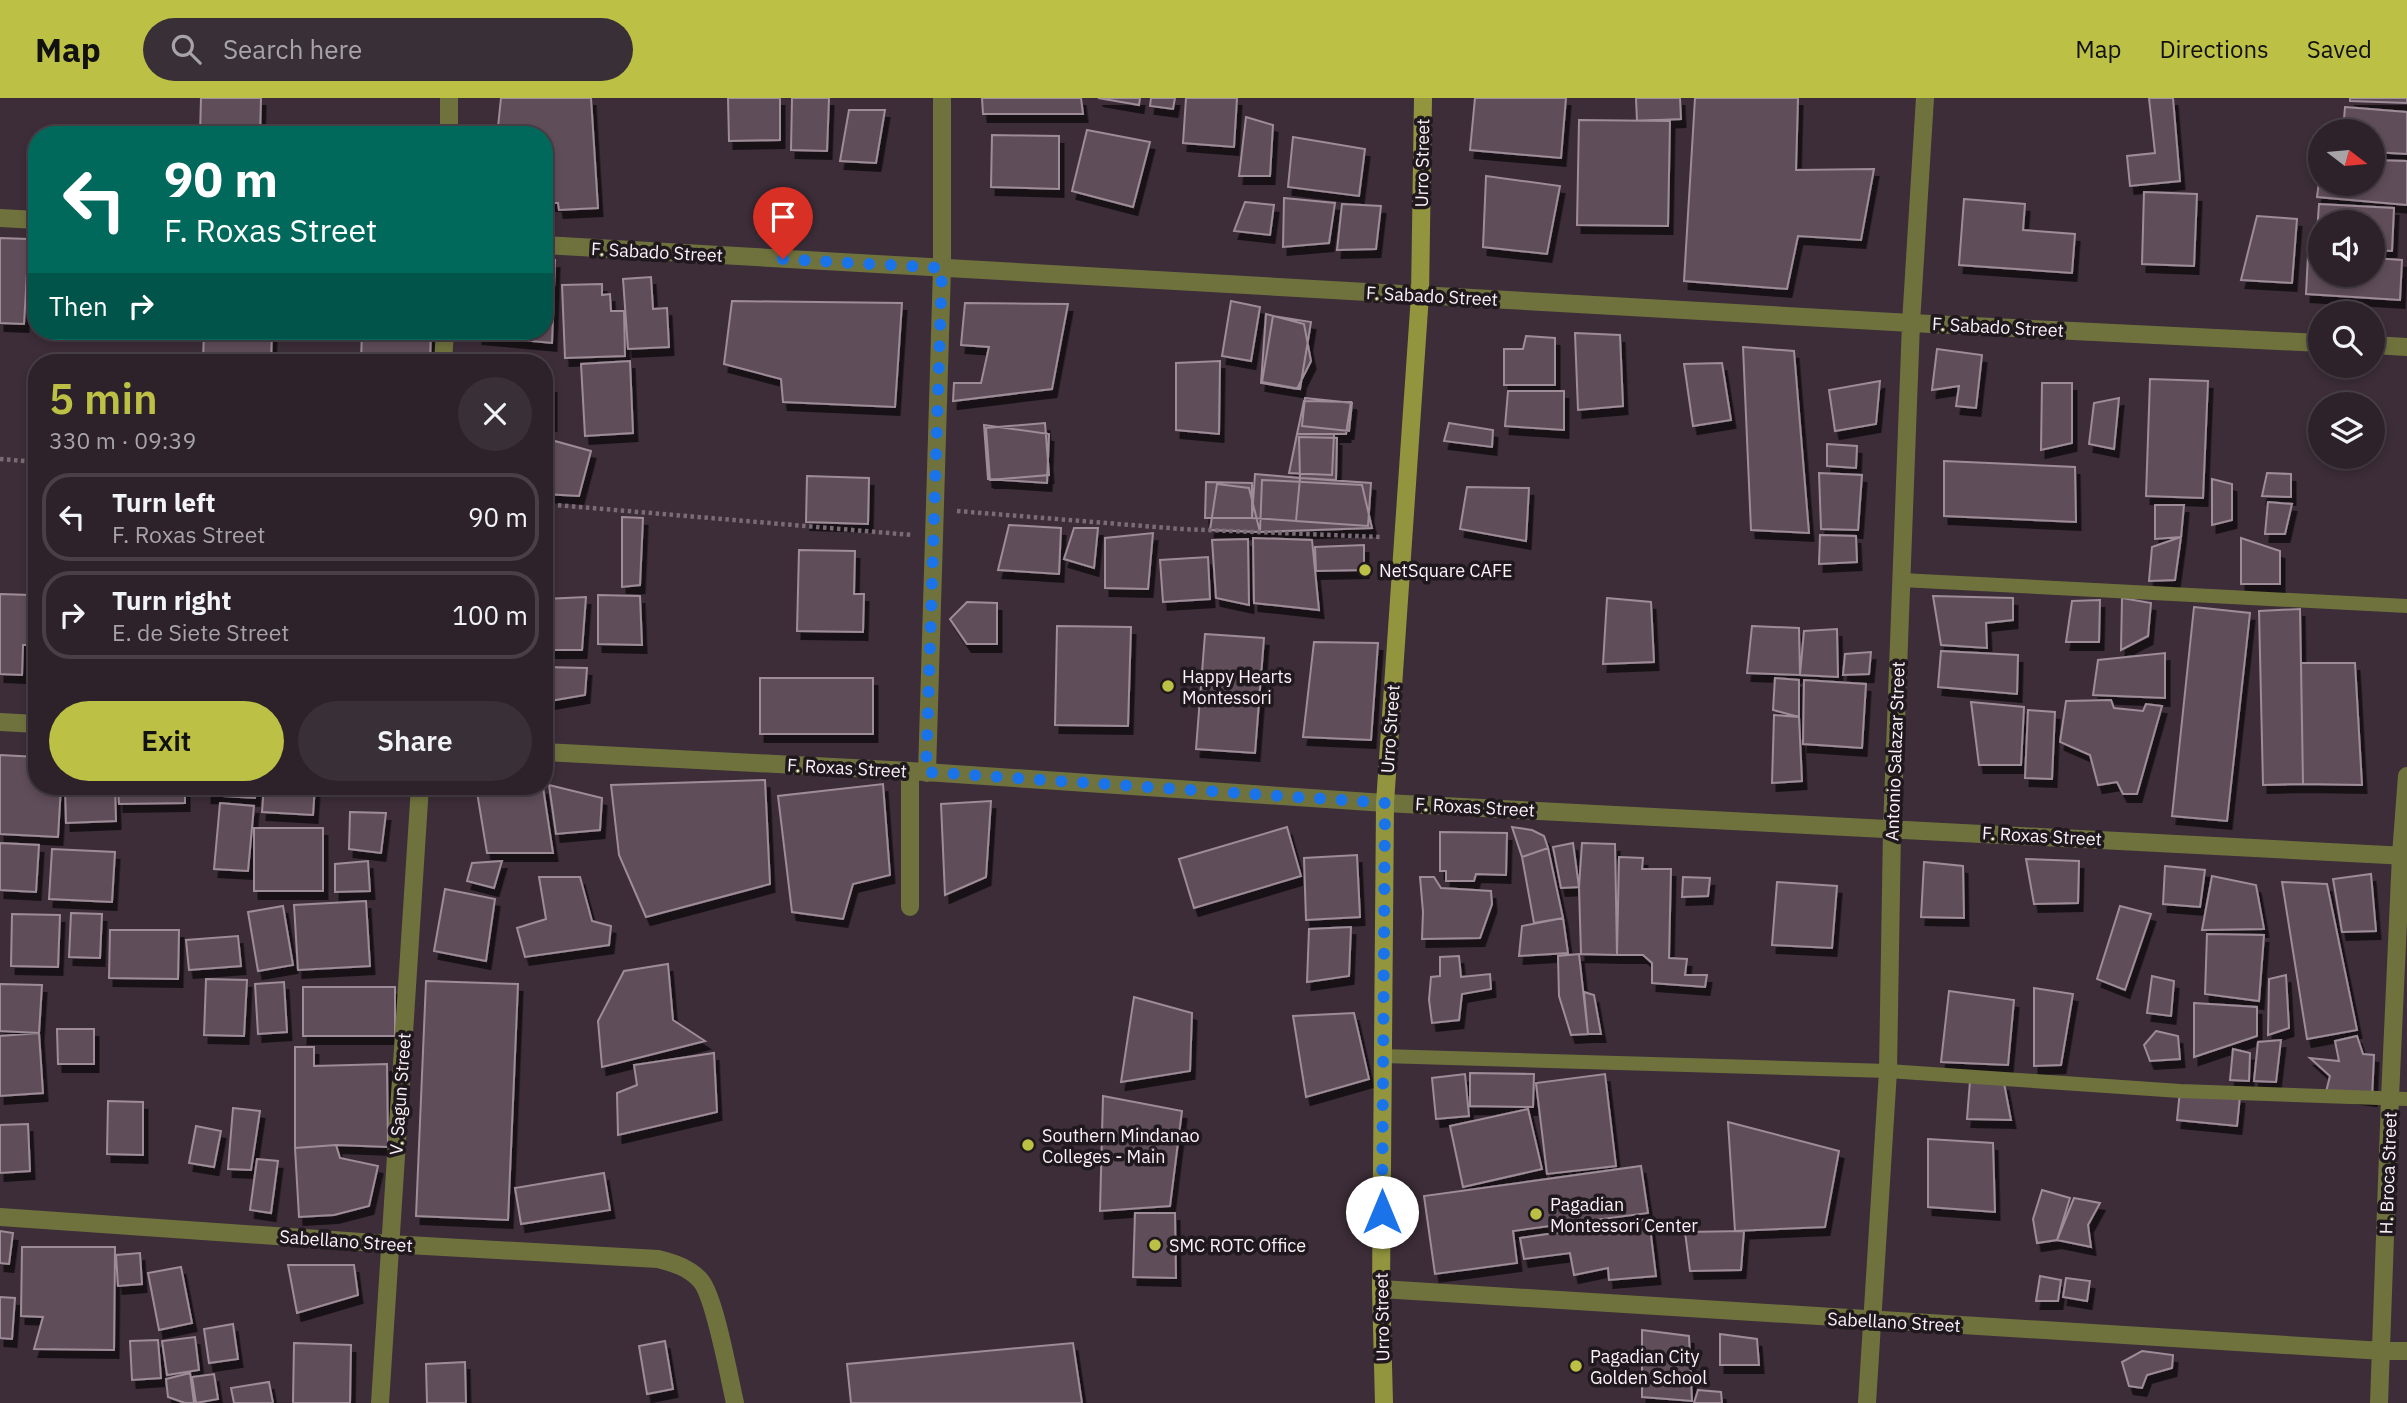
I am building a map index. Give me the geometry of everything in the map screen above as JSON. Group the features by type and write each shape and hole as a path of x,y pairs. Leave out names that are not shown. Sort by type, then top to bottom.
{"street":[{"path":"449,98 449,126"},
{"path":"910,907 934,537 942,268 942,98"},
{"name":"Urro Street","path":"1384,1403 1381,1289 1385,803 1420,295 1423,98"},
{"name":"Antonio Salazar Street","path":"1867,1403 1888,1071 1892,828 1901,580 1911,323 1925,98"},
{"path":"0,218 28,220"},
{"name":"F. Sabado Street","path":"553,246 1911,323 2308,342"},
{"path":"2385,346 2407,347"},
{"path":"0,722 28,724"},
{"name":"F. Roxas Street","path":"553,752 918,772 1385,803 2404,855"},
{"name":"H. Broca Street","path":"2379,1403 2398,1099 2407,776"},
{"name":"V. Sagun Street","path":"380,1403 419,795"},
{"name":"Sabellano Street","path":"0,1217 390,1244 658,1259 676,1263 691,1271 703,1283 712,1308 735,1403"},
{"name":"Sabellano Street","path":"1381,1289 1872,1321 2407,1351"}],"lane":[{"path":"1901,580 2407,606"},
{"path":"1382,1056 1888,1071 2180,1090 2398,1099"}],"path":[{"path":"0,460 28,462"},
{"path":"553,505 934,537"},
{"path":"935,509 1181,529 1403,538"}],"building":[{"path":"201,98 261,98 260,126 200,126"},
{"path":"501,98 591,98 598,208 559,210 558,203 553,203 553,126 498,126"},
{"path":"728,98 780,98 780,140 729,141"},
{"path":"792,98 829,98 827,151 791,150"},
{"path":"982,98 1081,98 1083,114 983,114"},
{"path":"1098,98 1140,98 1139,105"},
{"path":"1151,98 1175,98 1173,109 1150,106"},
{"path":"1186,98 1237,98 1234,147 1183,143"},
{"path":"1475,98 1566,98 1561,158 1470,150"},
{"path":"1636,98 1680,98 1681,119 1637,121"},
{"path":"1695,98 1798,98 1796,170 1874,169 1861,240 1798,236 1787,289 1684,281"},
{"path":"2149,98 2173,98 2180,181 2130,186 2127,156 2155,153"},
{"path":"2350,98 2407,98 2407,103 2350,101"},
{"path":"2345,107 2407,112 2407,154 2385,153 2385,119 2344,119"},
{"path":"849,110 885,110 876,163 840,161"},
{"path":"1246,117 1273,125 1270,176 1239,176"},
{"path":"1579,120 1670,121 1668,226 1577,225"},
{"path":"1087,130 1150,142 1133,207 1072,191"},
{"path":"992,135 1059,136 1059,189 991,187"},
{"path":"1293,137 1365,149 1359,196 1288,187"},
{"path":"2385,160 2407,161 2407,205 2317,197 2385,196"},
{"path":"1486,176 1560,186 1547,254 1483,247"},
{"path":"2144,192 2197,194 2194,266 2142,264"},
{"path":"1284,198 1335,203 1329,243 1283,247"},
{"path":"1964,199 2025,204 2023,230 2075,234 2072,273 1959,265"},
{"path":"1245,202 1274,205 1270,235 1234,231"},
{"path":"1342,204 1381,206 1376,249 1337,250"},
{"path":"2319,204 2394,208 2392,251 2385,251 2385,210 2319,210"},
{"path":"2257,216 2297,219 2292,283 2241,280"},
{"path":"0,238 28,239 24,324 0,323"},
{"path":"2308,255 2308,287 2385,287 2385,259 2402,260 2400,300 2306,294"},
{"path":"553,260 555,260 553,315"},
{"path":"651,277 653,309 667,308 669,347 628,349 623,279"},
{"path":"602,284 602,295 610,294 611,311 624,311 625,356 565,358 562,285"},
{"path":"732,301 902,303 895,407 783,402 781,379 724,364"},
{"path":"1231,301 1260,307 1251,361 1222,356"},
{"path":"965,303 1068,304 1052,389 953,401 954,383 981,383 989,347 961,345"},
{"path":"1266,314 1304,324 1311,361 1297,389 1261,383"},
{"path":"1273,316 1311,322 1300,389 1262,382"},
{"path":"1575,333 1620,335 1623,406 1578,410"},
{"path":"1526,336 1555,338 1555,385 1504,385 1504,349 1523,349"},
{"path":"204,340 272,340 271,354 203,354"},
{"path":"362,340 431,340 430,354 361,354"},
{"path":"520,340 552,340 552,343"},
{"path":"1743,347 1794,351 1809,533 1751,530"},
{"path":"1937,349 1982,355 1976,408 1956,406 1959,386 1932,390"},
{"path":"630,361 633,433 585,436 581,364"},
{"path":"1220,361 1219,434 1176,430 1176,363"},
{"path":"1722,363 1731,420 1693,426 1684,364"},
{"path":"2150,379 2208,381 2203,498 2146,496"},
{"path":"1880,381 1876,424 1835,431 1829,390"},
{"path":"2042,383 2072,383 2072,443 2041,450"},
{"path":"1508,391 1564,391 1564,430 1505,426"},
{"path":"1305,398 1352,403 1349,431 1302,426"},
{"path":"2119,398 2114,449 2089,444 2094,403"},
{"path":"1304,401 1351,402 1346,434 1297,434"},
{"path":"1045,423 1049,475 990,480 986,428"},
{"path":"1449,423 1493,430 1492,447 1444,441"},
{"path":"984,425 1049,434 1047,483 988,479"},
{"path":"1297,434 1334,434 1332,475 1289,473"},
{"path":"1299,437 1337,438 1336,480 1300,478"},
{"path":"553,440 591,451 579,496 553,495"},
{"path":"1827,444 1857,446 1856,468 1827,466"},
{"path":"1944,461 2075,467 2076,522 1944,516"},
{"path":"1819,473 1862,475 1858,530 1821,529"},
{"path":"2267,473 2291,474 2291,497 2262,496"},
{"path":"1255,474 1300,478 1296,521 1252,518"},
{"path":"807,476 869,478 868,524 806,522"},
{"path":"1300,478 1371,483 1368,526 1296,521"},
{"path":"2212,479 2232,484 2232,520 2212,525"},
{"path":"1262,480 1362,485 1372,528 1260,532"},
{"path":"1206,482 1252,483 1252,518 1205,518"},
{"path":"1217,484 1249,488 1260,532 1210,530"},
{"path":"1467,487 1529,488 1526,541 1460,529"},
{"path":"2268,502 2292,504 2285,534 2265,534"},
{"path":"2155,505 2184,505 2181,537 2155,539"},
{"path":"622,517 643,518 640,585 622,587"},
{"path":"1009,525 1061,528 1059,574 998,570"},
{"path":"1074,528 1098,528 1094,568 1064,559"},
{"path":"1153,533 1148,589 1105,588 1105,538"},
{"path":"1820,535 1856,536 1857,562 1819,564"},
{"path":"2181,537 2175,580 2149,581 2152,547"},
{"path":"1253,538 1312,540 1319,610 1254,603"},
{"path":"2241,538 2280,551 2280,584 2241,584"},
{"path":"1248,539 1249,605 1216,598 1212,540"},
{"path":"1364,545 1364,570 1316,571 1315,547"},
{"path":"799,550 855,551 854,594 864,594 863,632 797,631"},
{"path":"1208,557 1210,599 1163,602 1160,560"},
{"path":"0,594 28,595 28,645 23,645 22,675 0,674"},
{"path":"598,595 640,596 642,645 598,644"},
{"path":"1933,596 2013,598 2013,620 1986,623 1987,648 1941,645"},
{"path":"586,597 582,650 553,650 553,599"},
{"path":"1607,598 1651,602 1654,662 1603,664"},
{"path":"2122,598 2151,603 2148,636 2121,650"},
{"path":"2100,600 2099,642 2066,642 2072,601"},
{"path":"967,602 997,603 997,644 967,644 950,619"},
{"path":"2194,607 2250,613 2227,821 2172,816"},
{"path":"2300,609 2303,784 2263,785 2259,611"},
{"path":"1057,626 1131,627 1128,726 1055,725"},
{"path":"1752,626 1799,628 1800,675 1747,673"},
{"path":"1837,629 1838,677 1800,675 1804,631"},
{"path":"1205,634 1264,638 1255,753 1196,749"},
{"path":"1314,642 1378,643 1371,740 1303,737"},
{"path":"1941,651 2018,655 2017,694 1938,687"},
{"path":"1871,652 1869,674 1843,675 1845,654"},
{"path":"2165,653 2165,698 2093,695 2098,660"},
{"path":"2301,663 2355,663 2362,785 2303,784"},
{"path":"553,667 587,668 585,695 553,700"},
{"path":"760,678 873,678 873,734 760,734"},
{"path":"1775,678 1799,680 1799,717 1773,710"},
{"path":"1804,680 1866,684 1862,748 1803,744"},
{"path":"2111,700 2114,708 2143,711 2146,704 2162,706 2137,794 2123,794 2117,782 2098,785 2090,755 2060,742 2066,701"},
{"path":"1971,702 2024,707 2021,765 1979,765"},
{"path":"2028,710 2055,712 2052,779 2025,778"},
{"path":"1774,715 1799,717 1802,781 1772,783"},
{"path":"0,755 28,757 28,795 60,795 58,837 0,834"},
{"path":"765,780 770,884 646,917 619,855 611,785"},
{"path":"883,784 890,875 853,884 843,919 792,912 778,796"},
{"path":"553,786 602,798 600,830 556,834 550,795 553,795"},
{"path":"65,795 115,795 116,821 66,823"},
{"path":"118,795 185,795 185,803 119,804"},
{"path":"207,795 255,795 255,798"},
{"path":"263,795 314,795 313,815 262,812"},
{"path":"477,795 544,795 553,853 487,853"},
{"path":"991,801 986,877 945,895 941,804"},
{"path":"220,803 254,806 248,871 214,869"},
{"path":"350,812 386,813 381,853 349,849"},
{"path":"1287,827 1301,876 1194,908 1179,859"},
{"path":"1512,827 1532,830 1544,836 1548,848 1522,857"},
{"path":"254,828 323,828 323,891 254,891"},
{"path":"1440,832 1507,833 1506,875 1476,874 1474,881 1446,881 1446,871 1440,871"},
{"path":"0,843 39,845 36,892 0,890"},
{"path":"1573,843 1579,887 1561,888 1553,847"},
{"path":"1582,843 1615,844 1617,955 1581,954 1579,887"},
{"path":"1548,848 1563,918 1534,923 1522,857"},
{"path":"52,849 115,852 112,902 49,899"},
{"path":"1357,855 1360,917 1306,920 1304,858"},
{"path":"1619,857 1643,858 1642,869 1671,869 1669,958 1687,959 1685,975 1707,975 1705,987 1652,983 1652,963 1643,955 1617,955"},
{"path":"2026,859 2079,861 2078,903 2034,904"},
{"path":"368,861 370,891 335,892 335,864"},
{"path":"502,861 494,888 467,881 472,863"},
{"path":"1924,862 1963,866 1964,918 1921,917"},
{"path":"2165,866 2205,870 2200,907 2163,904"},
{"path":"2371,874 2376,931 2342,932 2333,879"},
{"path":"2212,876 2256,885 2264,929 2202,930"},
{"path":"539,877 580,877 592,921 611,926 609,945 525,957 517,928 546,919"},
{"path":"1420,877 1434,877 1441,888 1491,891 1492,904 1480,938 1422,939"},
{"path":"1683,877 1710,878 1708,896 1682,897"},
{"path":"1777,882 1837,886 1832,948 1772,945"},
{"path":"2282,882 2327,884 2357,1030 2307,1039"},
{"path":"445,889 495,899 486,961 434,951"},
{"path":"366,901 370,966 298,970 294,905"},
{"path":"283,906 293,965 258,971 248,912"},
{"path":"2120,906 2151,914 2125,990 2097,979"},
{"path":"71,913 102,914 100,958 69,957"},
{"path":"12,914 60,915 58,967 11,966"},
{"path":"1563,918 1568,953 1519,956 1522,926"},
{"path":"1351,927 1349,976 1307,982 1309,929"},
{"path":"110,930 179,930 178,979 109,978"},
{"path":"2207,934 2264,935 2259,1001 2205,994"},
{"path":"238,936 241,966 189,970 186,940"},
{"path":"1579,954 1588,1034 1571,1035 1559,996 1558,956"},
{"path":"1459,956 1461,977 1490,974 1491,989 1462,994 1459,1020 1432,1023 1429,1000 1431,977 1440,976 1440,957"},
{"path":"668,964 673,1020 705,1041 602,1067 598,1021 624,971"},
{"path":"2286,975 2289,1028 2268,1035 2269,979"},
{"path":"2152,976 2174,981 2171,1016 2147,1013"},
{"path":"206,979 247,980 244,1036 204,1035"},
{"path":"426,981 518,984 508,1220 416,1216"},
{"path":"284,982 287,1032 258,1034 255,984"},
{"path":"0,984 42,985 39,1033 0,1031"},
{"path":"303,987 395,987 395,1036 303,1036"},
{"path":"2034,988 2073,994 2061,1065 2034,1066"},
{"path":"1949,991 2014,1000 2008,1065 1941,1062"},
{"path":"1584,992 1594,995 1601,1034 1588,1034"},
{"path":"1134,997 1192,1013 1190,1071 1121,1082"},
{"path":"2194,1003 2257,1007 2257,1036 2194,1057"},
{"path":"1354,1013 1369,1079 1306,1097 1293,1016"},
{"path":"57,1029 94,1029 94,1064 58,1064"},
{"path":"2156,1031 2178,1036 2180,1059 2150,1061 2144,1045"},
{"path":"39,1033 43,1093 0,1096 0,1036"},
{"path":"2357,1036 2363,1054 2374,1055 2372,1098 2326,1092 2330,1076 2310,1058 2339,1061 2335,1041"},
{"path":"2281,1040 2276,1082 2254,1081 2258,1042"},
{"path":"295,1047 314,1047 314,1066 387,1064 388,1147 336,1145 295,1148"},
{"path":"2233,1049 2250,1053 2249,1081 2230,1080"},
{"path":"714,1053 717,1112 618,1135 617,1093 637,1085 634,1065"},
{"path":"1470,1073 1534,1074 1533,1107 1470,1106"},
{"path":"1465,1074 1469,1116 1436,1119 1432,1078"},
{"path":"1605,1074 1616,1166 1547,1174 1536,1083"},
{"path":"1970,1081 2004,1083 2011,1120 1967,1119"},
{"path":"2180,1091 2240,1096 2237,1126 2177,1120"},
{"path":"1103,1096 1182,1111 1170,1206 1100,1211"},
{"path":"108,1101 143,1102 143,1155 107,1154"},
{"path":"233,1108 260,1111 251,1170 228,1169"},
{"path":"1528,1109 1542,1169 1463,1187 1450,1126"},
{"path":"1728,1122 1839,1151 1825,1227 1735,1231"},
{"path":"28,1124 30,1171 0,1173 0,1125"},
{"path":"196,1126 221,1131 214,1167 189,1163"},
{"path":"1928,1139 1993,1143 1995,1212 1928,1207"},
{"path":"336,1145 340,1158 378,1166 369,1206 334,1215 299,1217 295,1148"},
{"path":"257,1159 278,1161 271,1213 250,1210"},
{"path":"1641,1166 1648,1213 1513,1231 1517,1263 1435,1274 1424,1196"},
{"path":"604,1173 610,1210 521,1224 515,1188"},
{"path":"2042,1190 2070,1198 2057,1240 2037,1243 2033,1219"},
{"path":"2074,1198 2100,1203 2088,1225 2091,1247 2057,1240"},
{"name":"SMC ROTC Office","path":"1135,1213 1175,1213 1176,1278 1133,1277"},
{"path":"1649,1219 1656,1276 1609,1280 1608,1268 1574,1275 1570,1253 1524,1259 1520,1238"},
{"path":"0,1231 13,1233 9,1264 0,1263"},
{"path":"1744,1231 1741,1270 1690,1271 1685,1232"},
{"path":"22,1247 115,1247 114,1350 34,1349 43,1317 21,1316"},
{"path":"140,1253 142,1284 118,1286 116,1255"},
{"path":"288,1265 354,1265 358,1295 297,1313"},
{"path":"181,1267 192,1323 159,1330 148,1273"},
{"path":"2040,1276 2061,1280 2058,1301 2036,1301"},
{"path":"2066,1278 2090,1281 2087,1301 2063,1297"},
{"path":"0,1297 15,1298 12,1339 0,1338"},
{"path":"233,1324 238,1359 209,1363 204,1329"},
{"path":"1642,1330 1689,1336 1692,1401 1642,1397"},
{"path":"1720,1334 1757,1339 1759,1365 1720,1365"},
{"path":"195,1337 199,1370 167,1375 162,1341"},
{"path":"158,1340 161,1378 132,1380 130,1341"},
{"path":"665,1341 673,1389 647,1394 639,1346"},
{"path":"294,1343 351,1345 350,1403 293,1403"},
{"path":"1073,1343 1082,1403 851,1403 847,1364"},
{"path":"2142,1351 2173,1355 2172,1368 2147,1375 2142,1388 2129,1386 2122,1362"},
{"path":"465,1362 466,1403 427,1403 426,1364"},
{"path":"190,1373 194,1403 168,1397 166,1379"},
{"path":"214,1374 218,1399 196,1403 192,1377"},
{"path":"269,1382 273,1403 234,1403 231,1388"},
{"path":"1698,1390 1721,1392 1722,1403 1694,1403"}],"place":[{"name":"NetSquare CAFE","path":"1365,570"},
{"name":"Happy Hearts Montessori","path":"1168,686"},
{"name":"Southern Mindanao Colleges - Main","path":"1028,1145"},
{"name":"Pagadian Montessori Center","path":"1536,1214"},
{"name":"SMC ROTC Office","path":"1155,1245"},
{"name":"Pagadian City Golden School","path":"1576,1366"}],"route":[{"path":"783,259 942,268 926,772 1385,803 1382,1212"}]}
